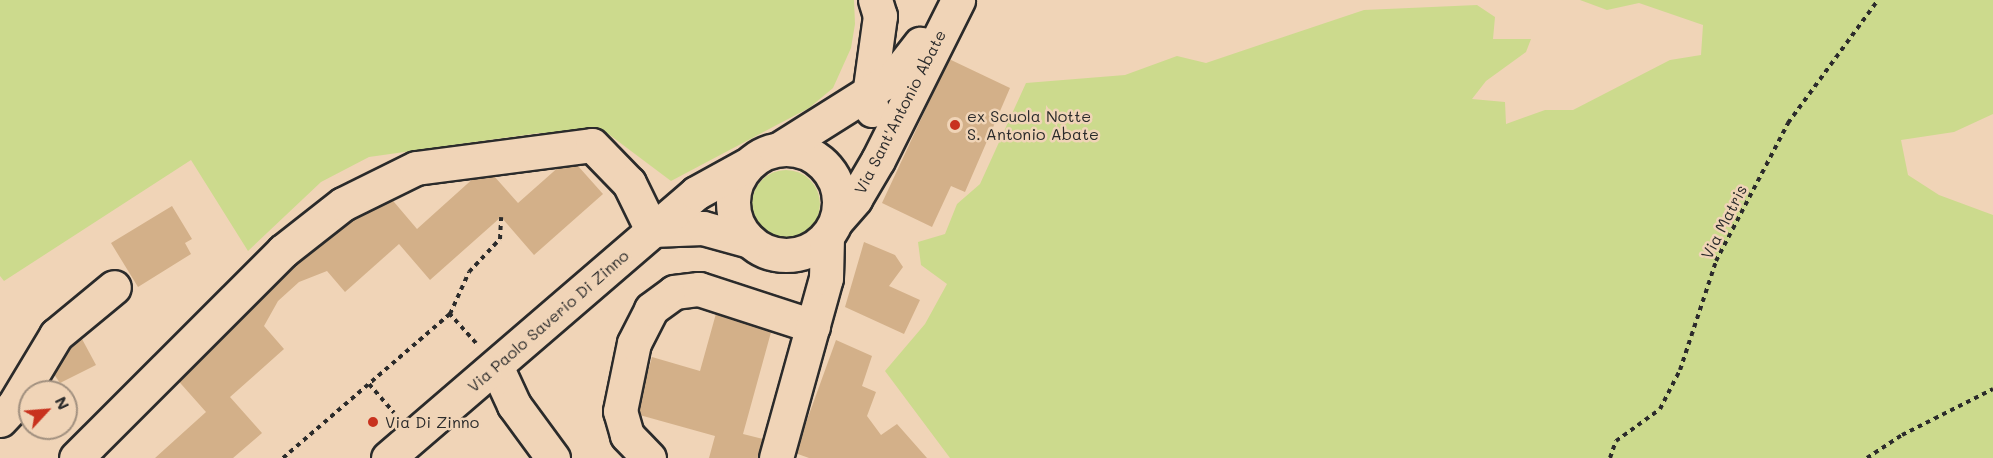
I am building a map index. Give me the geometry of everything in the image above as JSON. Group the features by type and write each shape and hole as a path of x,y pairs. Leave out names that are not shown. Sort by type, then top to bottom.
{"street":[{"path":"76,458 283,251 343,204 416,168 592,145 629,183 652,230 702,228 750,241 780,256 798,255 835,220 869,150 875,125 869,95 880,16 874,0"},
{"name":"Via Sant'Antonio Abate","path":"779,149 869,95 895,76 956,0"},
{"name":"Via Sant'Antonio Abate","path":"835,220 855,199 878,159 956,0"},
{"path":"750,241 737,224 732,204 736,183 747,165 762,154 779,149 802,150 821,161 835,179 835,220 826,278 776,458"},
{"name":"Via Paolo Saverio Di Zinno","path":"388,458 696,193 747,165"},
{"path":"0,420 14,405 56,335 114,287"},
{"path":"649,458 627,435 620,411 634,343 651,309 674,292 699,289 813,326"},
{"path":"496,366 514,405 553,458"}],"path":[{"name":"Via Matris","path":"1610,458 1616,441 1660,410 1680,370 1716,261 1788,123 1878,0"},
{"path":"283,458 450,314 469,272 500,239 501,217"},
{"path":"450,314 496,366"},
{"path":"1867,458 1902,435 1993,389"}],"green space":[{"path":"0,0 854,0 855,24 851,48 833,88 809,108 671,181 607,133 539,133 369,157 321,182 248,251 191,160 4,281 0,276"},
{"path":"1580,0 1993,0 1993,114 1954,132 1901,140 1908,175 1939,195 1993,215 1993,458 950,458 885,371 925,324 947,284 921,265 918,242 945,234 957,204 980,184 1026,83 1125,75 1177,56 1206,63 1364,10 1477,5 1495,17 1493,39 1531,39 1526,52 1486,81 1472,99 1505,102 1506,124 1545,110 1573,110 1670,60 1701,55 1703,25 1639,3 1607,10"},
{"path":"793,170 805,176 814,185 820,197 818,217 810,228 793,238 779,238 762,228 754,217 752,197 762,180 773,172"}],"building":[{"name":"ex Scuola Notte S. Antonio Abate","path":"949,59 1010,88 965,192 951,186 932,227 882,203"},
{"path":"570,157 603,194 534,255 501,217 430,280 399,244 345,292 327,271 299,282 278,301 264,326 284,349 230,397 262,433 233,458 155,458 206,412 174,376 245,312 260,288 313,252 383,189 417,229 486,167 518,203"},
{"path":"172,206 192,239 185,243 191,254 138,287 111,243"},
{"path":"864,242 895,255 903,267 889,286 920,300 904,334 845,307"},
{"path":"717,310 773,325 743,434 763,439 758,458 709,458 715,436 636,414 652,357 700,371"},
{"path":"82,339 96,365 66,380 58,380 49,367 56,356"},
{"path":"836,340 872,356 862,386 876,392 867,416 881,435 897,424 927,458 809,458 795,453"}],"place":[{"name":"ex Scuola Notte S. Antonio Abate","path":"955,125"},
{"name":"Via Di Zinno","path":"373,422"}]}
